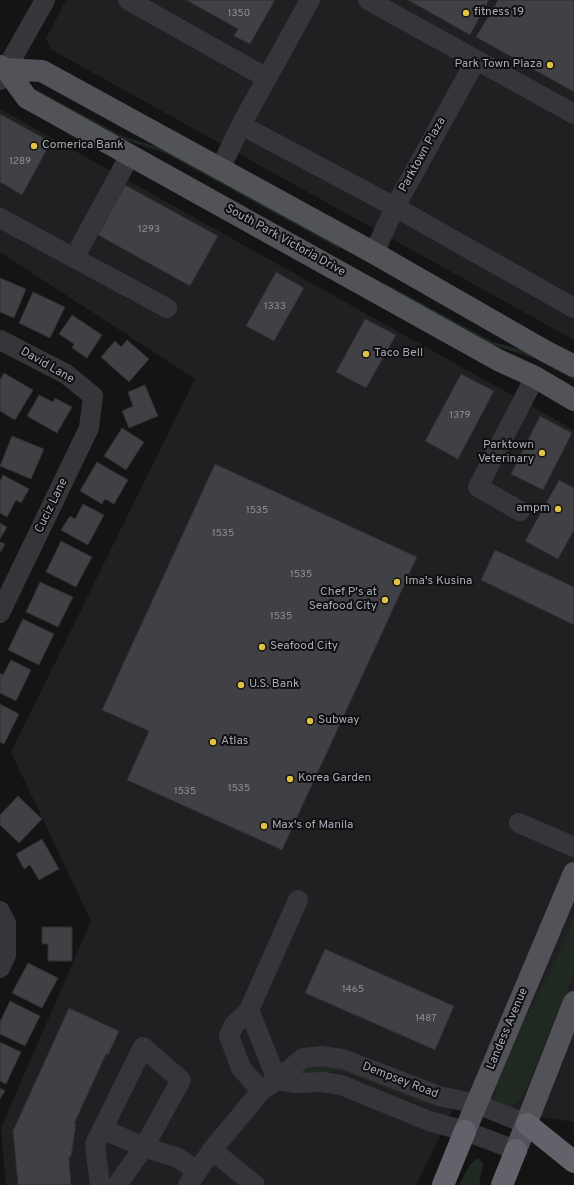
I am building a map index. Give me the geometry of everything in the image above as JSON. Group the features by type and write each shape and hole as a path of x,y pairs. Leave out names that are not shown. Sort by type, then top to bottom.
{"highway":[{"path":"527,1124 574,1162"},
{"name":"Landess Avenue","path":"443,1185 465,1131"},
{"path":"502,1185 516,1150"}],"main road":[{"path":"2,72 42,71 374,253 544,351 574,366"},
{"name":"South Park Victoria Drive","path":"2,72 27,98 498,360 535,377 574,400"},
{"path":"365,286 374,253"},
{"name":"Landess Avenue","path":"465,1131 574,873"},
{"path":"516,1150 574,1002"}],"street":[{"path":"2,72 45,0"},
{"path":"128,0 267,78"},
{"path":"220,169 241,125 310,0"},
{"path":"368,0 574,114"},
{"name":"Parktown Plaza","path":"374,253 395,207 476,60"},
{"path":"241,125 395,207 574,308"},
{"path":"74,258 130,155"},
{"path":"0,218 167,308"},
{"name":"David Lane","path":"0,340 66,374 93,396"},
{"path":"520,511 478,487 535,377"},
{"name":"Cuciz Lane","path":"0,614 89,428 93,396"},
{"path":"519,823 574,848"},
{"path":"261,1092 241,1068 229,1036 234,1025 249,1010 298,900"},
{"path":"0,911 6,924 6,955 0,968"},
{"path":"249,1010 278,1080 296,1083 322,1082 341,1085 429,1121 465,1131 516,1150"},
{"path":"100,1185 94,1144 143,1047 181,1080 144,1147 117,1185"},
{"name":"Dempsey Road","path":"192,1178 212,1150 261,1092 278,1080 303,1058 321,1056 342,1059 439,1096 477,1104 527,1124"},
{"path":"102,1129 144,1147 178,1158 192,1178"},
{"path":"212,1150 256,1185"}],"shaded area":[{"name":"Park Town Plaza","path":"66,0 574,0 574,340 52,50 46,39"},
{"path":"35,89 122,136 167,150 340,247 340,249 165,153 117,137 34,90"},
{"path":"0,109 574,430 574,1122 547,1118 460,1095 416,1185 6,1185 1,1128 91,921 11,752 195,379 0,252"},
{"path":"384,283 493,342 528,352 574,376 574,380 536,359 487,343"},
{"path":"574,916 574,972 526,1089 519,1100 507,1110 495,1101 496,1086 524,1021 557,958"},
{"path":"320,1066 338,1067 437,1106 422,1103 353,1075 338,1071 315,1074 290,1072"},
{"path":"476,1159 479,1159 483,1163 479,1185 459,1185 469,1166"}],"building":[{"path":"186,0 275,0 250,44 234,36 238,29"},
{"name":"Park Town Plaza","path":"408,0 489,0 470,35"},
{"name":"Park Town Plaza","path":"498,0 574,0 574,92 476,37"},
{"path":"0,114 51,142 22,195 0,182"},
{"path":"125,185 218,236 190,286 98,235"},
{"path":"276,272 304,288 274,341 246,326"},
{"path":"0,278 26,289 14,318 0,312"},
{"path":"33,292 65,307 50,338 19,323"},
{"path":"72,315 102,335 87,358 72,348 74,344 59,334"},
{"name":"Taco Bell","path":"365,319 396,335 366,388 336,372"},
{"path":"127,340 149,359 129,382 101,357 115,341 121,347"},
{"path":"4,373 33,390 15,420 0,411 0,380"},
{"path":"461,374 494,391 458,459 425,441"},
{"path":"145,385 158,416 129,428 122,411 133,406 128,392"},
{"path":"39,395 53,402 55,398 72,407 57,433 27,416"},
{"name":"Parktown Veterinary","path":"540,416 572,433 543,490 511,474"},
{"path":"122,428 144,442 126,470 104,456"},
{"path":"12,436 44,449 31,479 0,466"},
{"path":"97,462 128,480 114,504 105,499 102,504 80,491"},
{"path":"215,464 417,557 282,850 127,780 149,731 102,710"},
{"path":"3,475 29,489 21,503 16,500 7,517 0,513 0,481"},
{"name":"ampm","path":"559,480 574,488 574,530 558,559 525,541"},
{"path":"83,504 104,515 88,545 61,530 70,516 75,519"},
{"path":"0,523 7,527 0,539"},
{"path":"61,541 92,557 76,587 46,572"},
{"path":"0,542 5,544 0,553"},
{"path":"495,550 574,587 574,625 481,580"},
{"path":"40,582 73,597 58,627 26,612"},
{"path":"23,619 54,634 39,665 8,650"},
{"path":"11,660 31,670 16,701 0,693 0,673 3,675"},
{"path":"0,704 19,714 4,744 0,742"},
{"path":"18,796 42,819 19,843 0,825 0,815"},
{"path":"42,839 59,869 39,880 30,865 24,869 16,854"},
{"path":"42,927 72,927 72,961 48,961 48,944 42,944"},
{"path":"325,949 454,1006 435,1050 305,993"},
{"path":"28,963 58,978 42,1008 12,993"},
{"path":"10,1001 40,1016 25,1046 0,1034 0,1022"},
{"path":"69,1008 119,1031 108,1055 106,1054 74,1124 76,1124 71,1157 69,1157 71,1185 18,1185 13,1131"},
{"path":"0,1042 21,1052 6,1084 0,1081"},
{"path":"0,1088 5,1091 0,1099"}],"place":[{"name":"fitness 19","path":"466,13"},
{"name":"Park Town Plaza","path":"550,65"},
{"name":"Comerica Bank","path":"34,146"},
{"name":"Taco Bell","path":"366,354"},
{"name":"Parktown Veterinary","path":"542,453"},
{"name":"ampm","path":"558,509"},
{"name":"Ima's Kusina","path":"397,582"},
{"name":"Chef P's at Seafood City","path":"385,600"},
{"name":"Seafood City","path":"262,647"},
{"name":"U.S. Bank","path":"241,685"},
{"name":"Subway","path":"310,721"},
{"name":"Atlas","path":"213,742"},
{"name":"Korea Garden","path":"290,779"},
{"name":"Max's of Manila","path":"264,826"}]}
